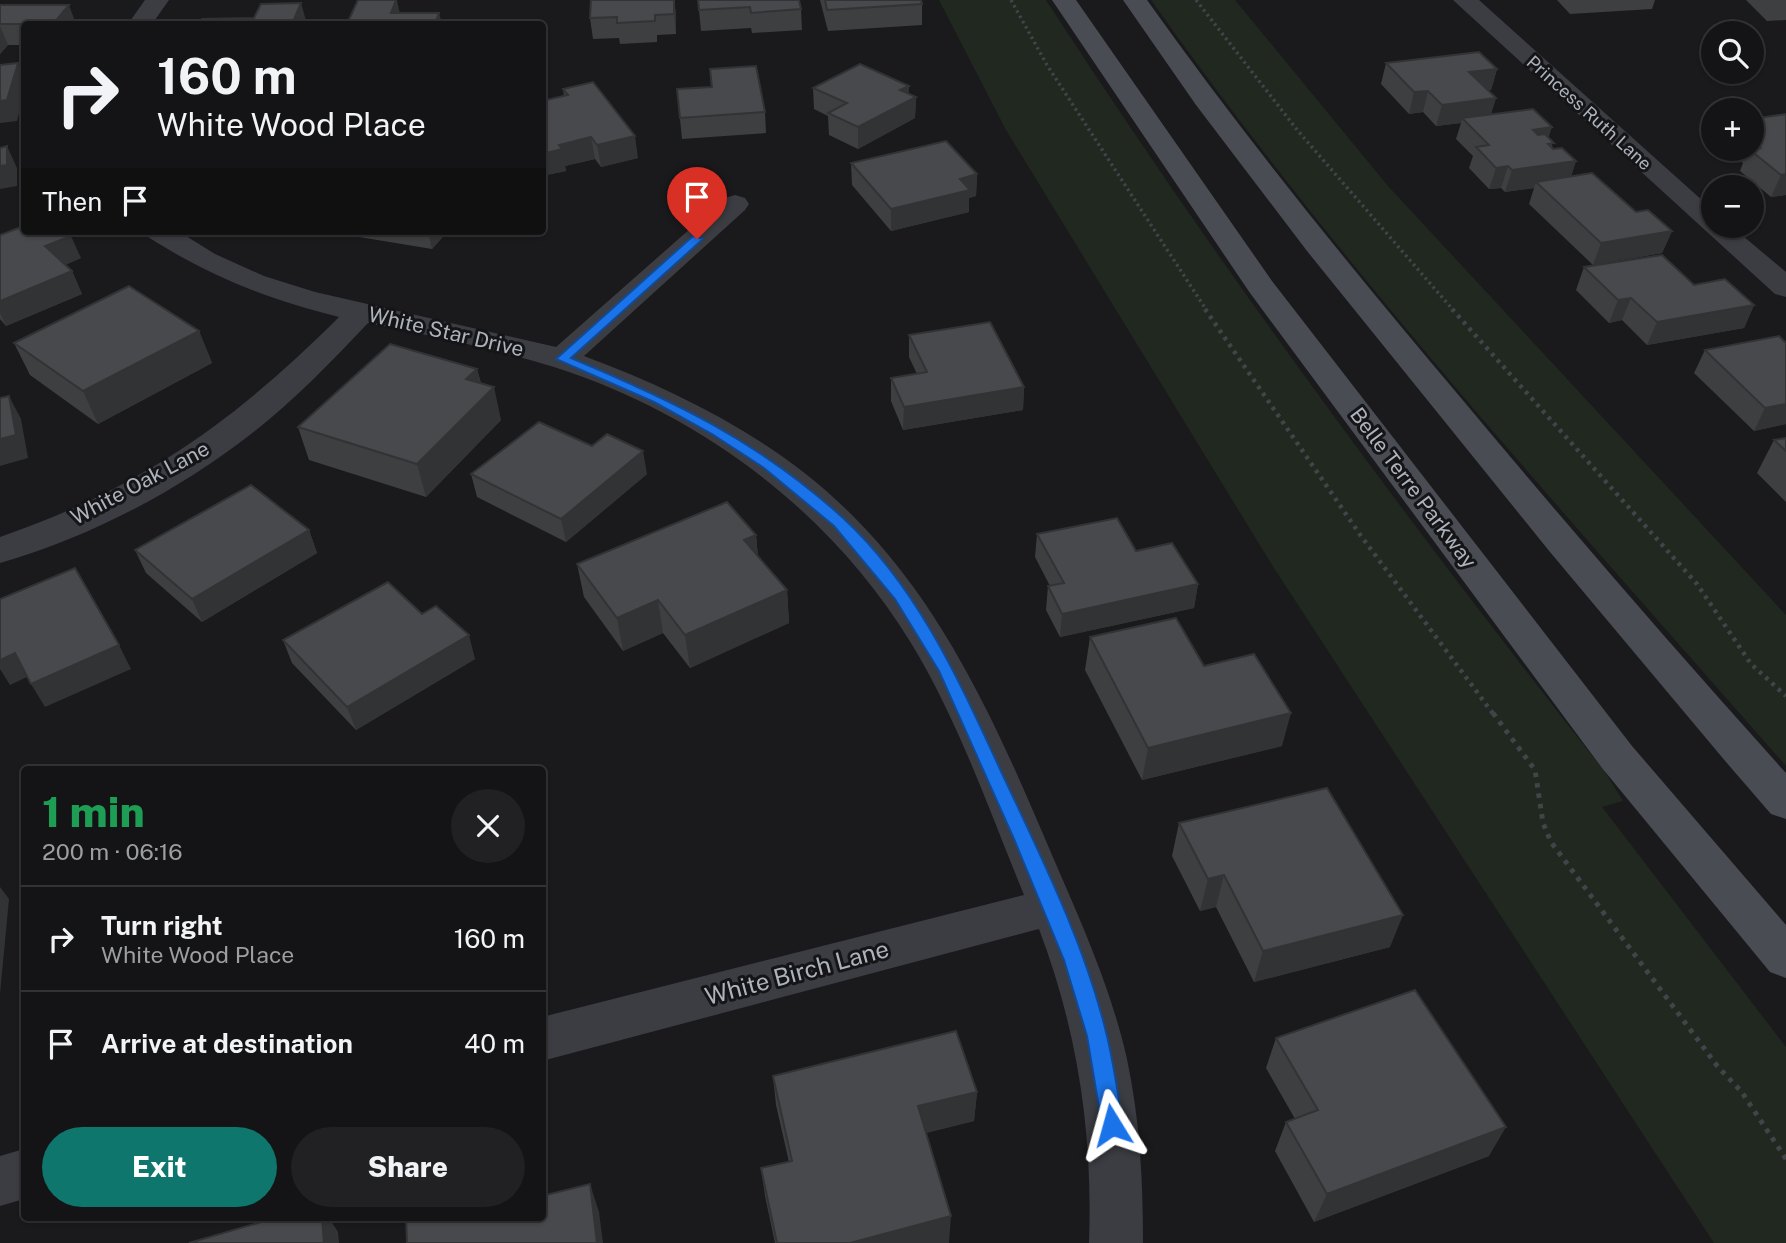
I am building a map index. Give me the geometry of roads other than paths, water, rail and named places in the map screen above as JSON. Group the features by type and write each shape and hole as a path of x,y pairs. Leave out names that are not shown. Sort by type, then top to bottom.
{"main road":[{"name":"Belle Terre Parkway","path":"1064,0 1261,287 1617,757 1786,958"},
{"path":"1135,0 1251,160 1384,327 1532,507 1786,802"}],"street":[{"path":"142,21 157,0"},
{"name":"Princess Ruth Lane","path":"1465,0 1701,213"},
{"path":"562,359 735,204"},
{"name":"White Star Drive","path":"164,235 188,252 234,275 284,293 562,359 659,399 736,442 808,495 871,557 925,630 946,670 1051,907 1086,997 1106,1078 1116,1167 1116,1243"},
{"name":"Princess Ruth Lane","path":"1728,238 1786,288"},
{"path":"1747,255 1786,249"},
{"name":"White Oak Lane","path":"0,550 114,502 208,448 268,404 361,313"},
{"name":"White Birch Lane","path":"546,1038 1051,907"},
{"path":"0,1181 21,1175"}]}
